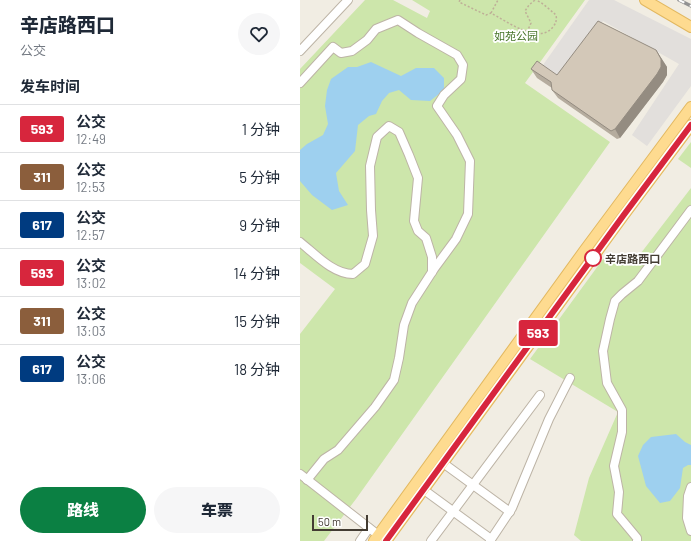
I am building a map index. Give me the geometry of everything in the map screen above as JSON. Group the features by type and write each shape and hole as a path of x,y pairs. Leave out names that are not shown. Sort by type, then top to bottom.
{"main road":[{"path":"645,0 691,27"},
{"path":"381,539 584,251 691,107"},
{"path":"381,539 424,490 691,125"}],"street":[{"path":"300,51 348,0"},
{"path":"300,83 333,47 341,53 352,51 368,40 376,29 398,20 418,33 457,54 463,65 461,79 444,95 437,106 457,134 470,161 468,214 456,239 412,303 404,325 394,380 375,407 343,445 324,459 308,480"},
{"path":"300,242 334,269 346,274 353,274 365,264 373,236 370,166 378,137 388,126 399,132 418,178 414,221 418,231 426,238 432,257 432,273"},
{"path":"637,541 637,538 617,514 619,492 614,466 622,432 622,410 607,383 603,351 615,301 638,281 691,210"},
{"path":"424,490 490,540 510,512 550,419 570,378"},
{"path":"431,541 540,395"},
{"path":"443,463 510,512"},
{"path":"300,474 381,539"},
{"path":"691,487 688,496 686,518 691,531"},
{"path":"360,541 369,528"}],"path":[{"path":"460,0 459,2 486,15 491,13 498,0"},
{"path":"491,13 527,32 539,34 551,30 556,24 557,18 556,15 545,7 542,1 536,0 525,11 531,23 527,32"}],"green space":[{"name":"如苑公园","path":"365,0 393,0 427,18 430,11 412,0 585,0 525,83 610,142 356,499 324,541 300,541 300,334 335,289 300,263 300,69"},
{"path":"691,142 691,168 678,159"},
{"path":"691,188 691,541 581,541 574,535 589,478 618,412 530,359 603,259 631,266"}],"shaded area":[{"path":"589,0 614,0 691,39 691,86 647,146 632,135 679,64 603,21 560,77 543,65"}],"water":[{"path":"371,62 401,76 416,68 434,68 444,78 444,90 430,101 411,100 399,90 389,93 382,101 376,114 369,116 358,125 355,151 336,173 339,191 348,205 332,210 312,195 300,181 300,150 307,144 323,135 328,124 325,106 327,90 331,79 348,67 357,67"},
{"path":"676,434 691,445 691,465 683,468 680,488 670,501 660,503 646,486 638,456 643,445 651,437"}],"building":[{"path":"598,21 656,50 661,59 661,67 657,74 615,129 611,131 552,90 551,82 531,69 537,61 557,75"}],"railway":[{"path":"679,0 691,6"}],"bus line":[{"name":"593","path":"386,541 691,125"}],"place":[{"name":"辛店路西口","path":"593,258"}]}
